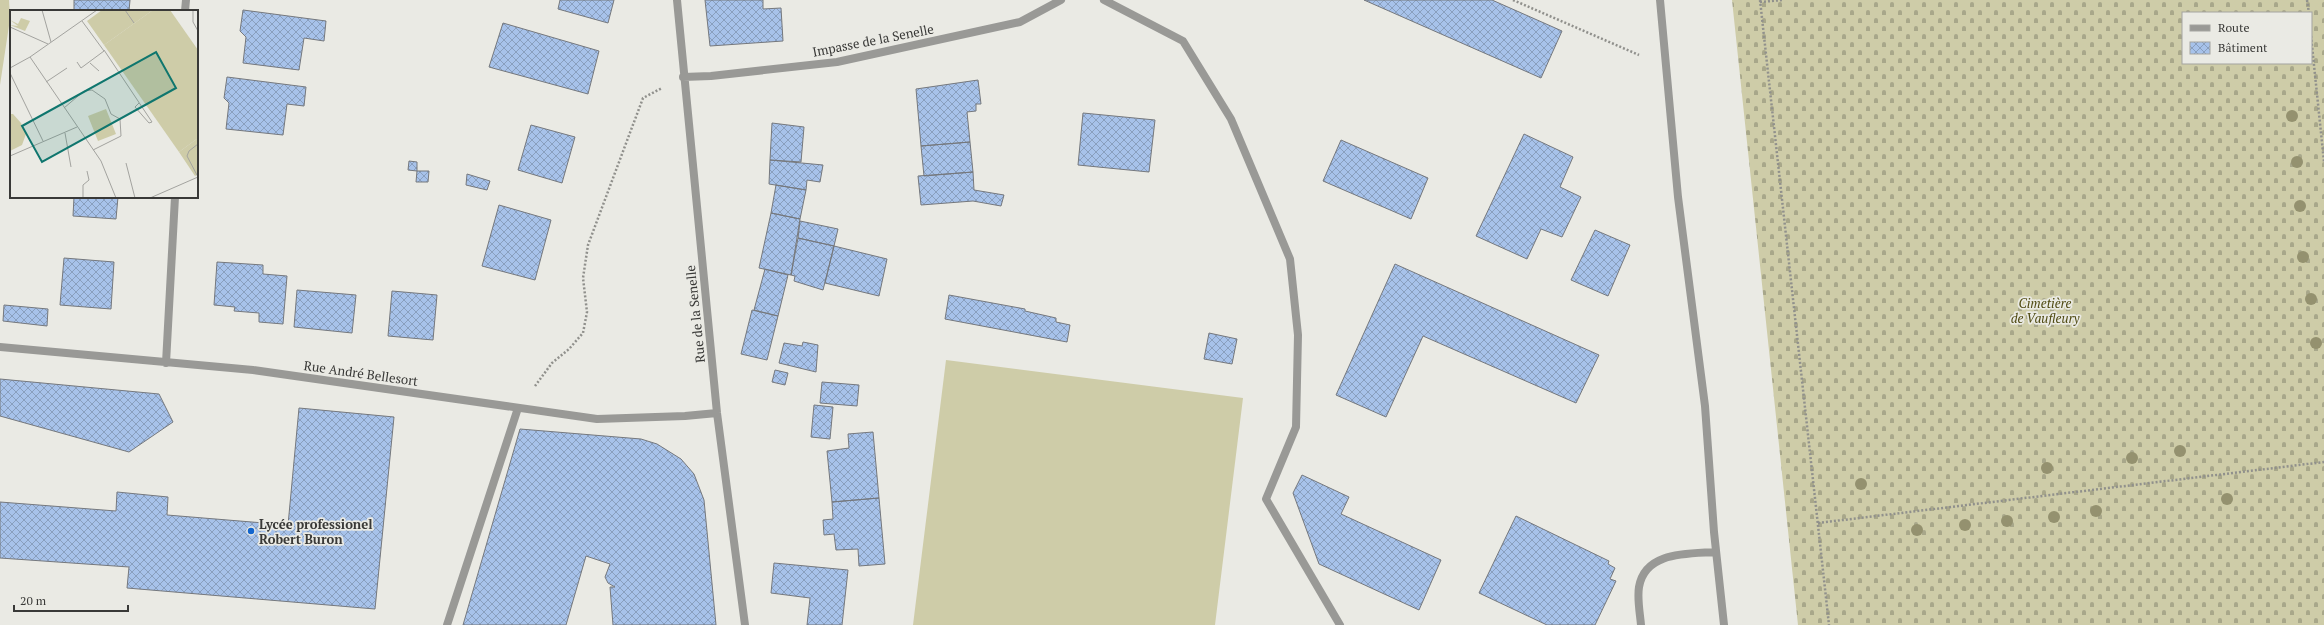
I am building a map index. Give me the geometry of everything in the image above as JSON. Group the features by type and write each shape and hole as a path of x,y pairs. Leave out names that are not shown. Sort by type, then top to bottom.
{"street":[{"path":"185,10 186,0"},
{"name":"Rue de la Senelle","path":"677,0 683,77 717,413 745,625"},
{"name":"Impasse de la Senelle","path":"683,77 711,76 837,62 1020,22 1061,0"},
{"path":"1104,0 1183,41 1232,119 1290,259 1298,335 1296,427 1266,499 1340,625"},
{"path":"1660,0 1678,197 1705,406 1716,552 1724,625"},
{"path":"166,362 175,198"},
{"name":"Rue André Bellesort","path":"0,347 253,370 597,419 685,416 717,413"},
{"path":"447,625 518,408"},
{"path":"1641,625 1639,587 1647,568 1666,556 1716,552"}],"path":[{"path":"1513,0 1666,66"},
{"path":"1783,0 1760,1 1829,625"},
{"path":"2307,0 2309,12"},
{"path":"2312,46 2324,162"},
{"path":"518,408 552,363 569,349 583,333 587,312 583,278 588,244 643,98 683,77"},
{"path":"1818,523 2324,462"}],"green space":[{"path":"0,0 9,0 10,19 0,85"},
{"name":"Cimetière de Vaufleury","path":"1732,0 2324,0 2324,625 1798,625"},
{"path":"946,360 1243,398 1215,625 913,625"}],"building":[{"path":"74,0 130,0 129,10 74,10"},
{"path":"560,0 614,0 608,23 558,9"},
{"path":"705,0 763,0 763,9 781,8 783,41 710,46"},
{"path":"1364,0 1492,0 1562,31 1541,78"},
{"path":"243,10 326,21 324,41 304,38 299,70 243,63 246,37 240,31"},
{"path":"503,23 599,51 588,94 489,67"},
{"path":"227,77 306,87 304,106 287,104 283,135 226,129 229,103 224,98"},
{"path":"978,80 981,104 976,104 976,111 967,112 970,142 921,146 916,89"},
{"path":"1083,113 1155,120 1149,172 1078,165"},
{"path":"772,123 804,127 801,162 770,160"},
{"path":"531,125 575,137 562,183 518,170"},
{"path":"1524,134 1573,157 1560,187 1581,197 1562,237 1541,229 1527,259 1476,236"},
{"path":"1341,140 1428,178 1411,219 1323,181"},
{"path":"970,142 973,172 924,176 921,146"},
{"path":"770,160 823,165 820,182 807,180 806,190 769,184"},
{"path":"409,161 417,162 417,171 408,170"},
{"path":"417,171 429,171 428,182 416,182"},
{"path":"973,172 974,190 1004,195 1001,206 973,201 921,205 918,176"},
{"path":"467,174 490,181 487,190 466,185"},
{"path":"776,185 806,190 800,219 771,213"},
{"path":"74,198 118,198 116,219 73,216"},
{"path":"499,205 551,220 535,280 482,266"},
{"path":"771,213 800,219 791,275 759,268"},
{"path":"800,221 838,229 834,246 798,238"},
{"path":"1595,230 1630,245 1608,296 1571,280"},
{"path":"798,238 834,246 823,290 794,281 795,276 791,275"},
{"path":"834,246 887,259 879,296 825,283"},
{"path":"64,258 114,262 111,309 60,305"},
{"path":"217,262 263,265 263,274 287,276 283,324 259,322 259,313 234,311 235,307 214,305"},
{"path":"1395,264 1599,355 1576,403 1423,336 1386,417 1336,395"},
{"path":"765,269 788,275 778,316 754,310"},
{"path":"297,290 356,295 352,333 294,327"},
{"path":"392,291 437,295 433,340 388,336"},
{"path":"949,295 1025,309 1025,311 1056,318 1056,322 1070,325 1067,342 945,319"},
{"path":"4,305 48,309 47,326 3,321"},
{"path":"752,310 778,316 767,360 741,354"},
{"path":"1209,333 1237,339 1232,364 1204,359"},
{"path":"803,342 818,345 816,372 779,363 784,343 802,346"},
{"path":"775,370 788,373 785,385 772,382"},
{"path":"0,379 159,394 173,422 129,452 0,416"},
{"path":"822,382 859,385 857,406 820,403"},
{"path":"814,405 833,407 830,439 811,437"},
{"path":"299,408 394,417 375,609 127,588 129,567 0,558 0,502 116,511 117,492 168,497 167,515 288,525"},
{"path":"520,429 641,439 657,444 681,459 694,474 704,500 716,625 613,625 610,587 615,587 608,583 605,577 610,564 586,556 566,625 463,625"},
{"path":"873,432 879,498 832,502 827,451 849,448 848,434"},
{"path":"1302,475 1349,497 1341,514 1441,560 1419,610 1319,564 1293,493"},
{"path":"879,498 885,564 859,566 858,549 836,550 834,534 824,535 823,520 833,519 832,502"},
{"path":"1516,516 1609,561 1608,564 1615,568 1610,579 1616,581 1595,625 1547,625 1479,593"},
{"path":"774,563 848,570 842,625 807,625 810,598 771,593"}],"place":[{"name":"Lycée professionel Robert Buron","path":"251,531"}]}
